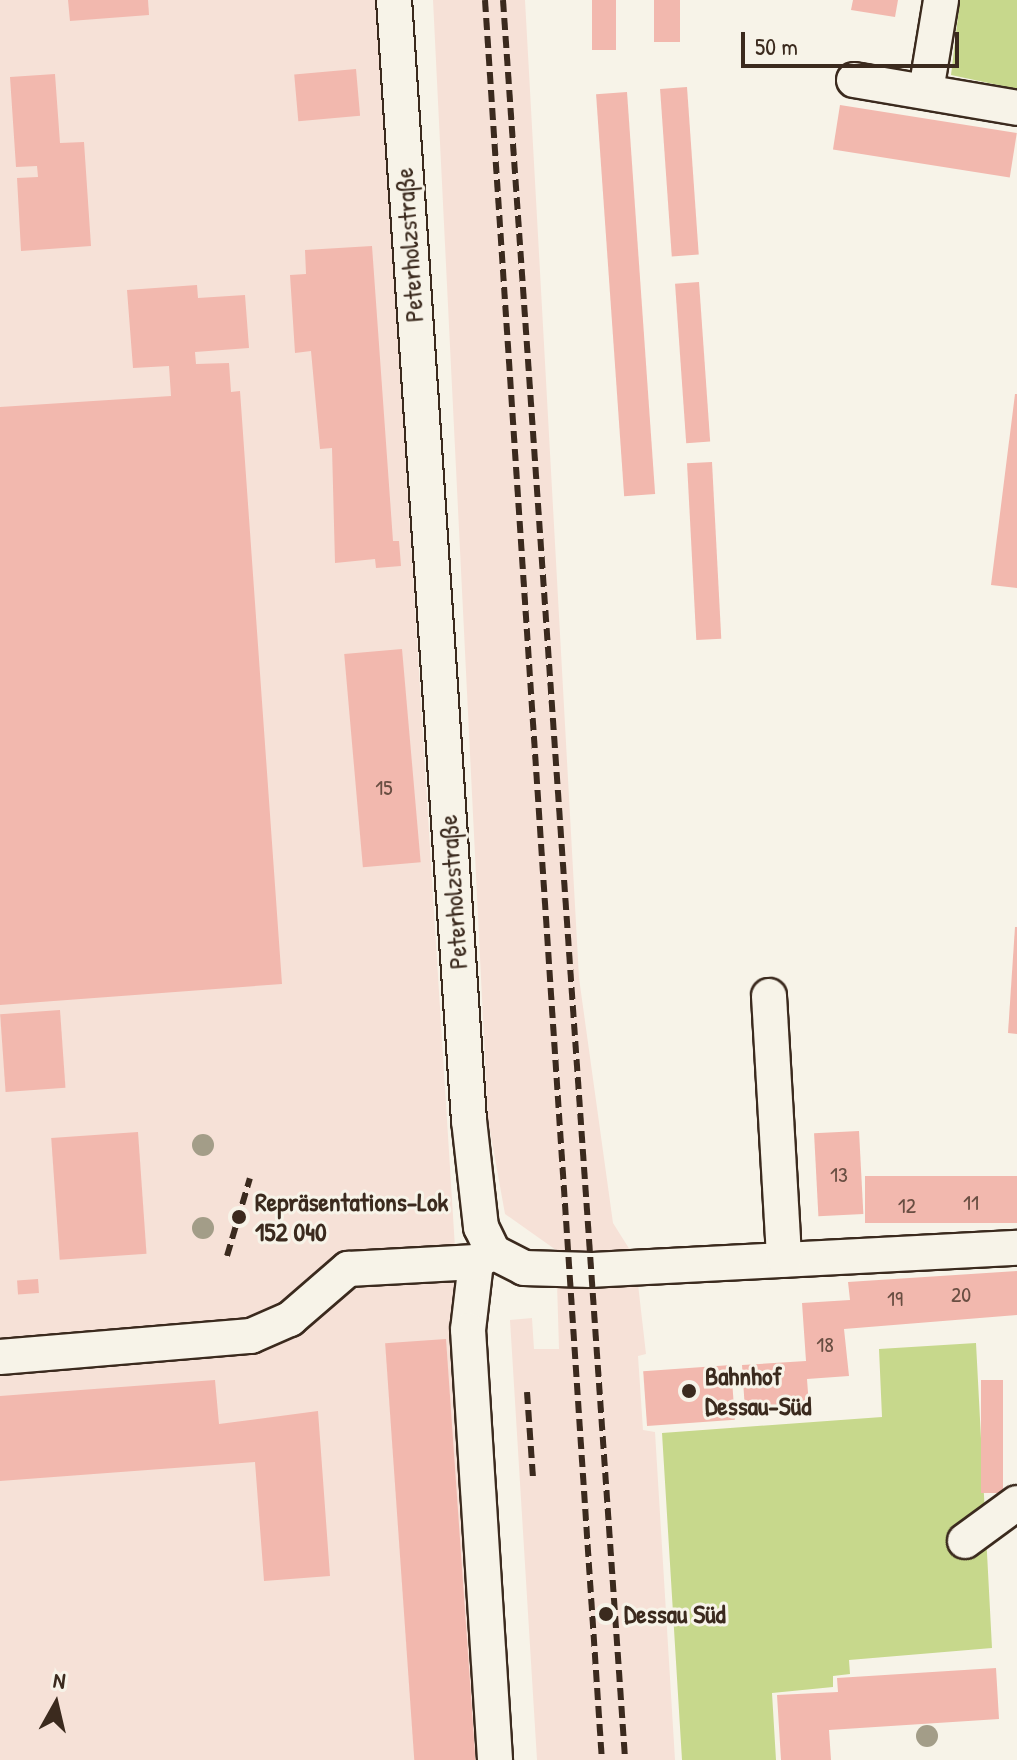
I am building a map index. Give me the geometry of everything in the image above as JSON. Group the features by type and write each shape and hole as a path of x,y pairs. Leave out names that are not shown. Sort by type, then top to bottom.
{"street":[{"name":"Peterholzstraße","path":"394,0 469,1120 484,1257"},
{"path":"926,91 941,0"},
{"path":"854,80 1017,108"},
{"path":"769,996 784,1260"},
{"path":"0,1357 251,1336 290,1319 348,1269 484,1257 542,1269 700,1278 784,1260 1017,1248"},
{"path":"484,1257 468,1330 495,1760"},
{"path":"965,1541 1017,1503"}],"shaded area":[{"path":"0,0 377,0 487,1760 0,1760"},
{"path":"433,0 525,0 579,978 613,1223 635,1258 646,1354 638,1356 643,1430 655,1432 675,1760 537,1760 510,1320 532,1318 534,1349 559,1349 556,1250 505,1214 488,1120"}],"green space":[{"path":"960,0 1017,0 1017,89 951,75"},
{"path":"976,1343 992,1648 849,1660 850,1674 833,1676 833,1687 772,1693 776,1760 682,1760 662,1433 882,1417 879,1349"}],"building":[{"path":"68,0 148,0 149,15 70,21"},
{"path":"592,0 616,0 616,50 592,50"},
{"path":"654,0 680,0 680,42 654,42"},
{"path":"853,0 898,0 895,17 851,10"},
{"path":"356,69 360,116 298,121 294,74"},
{"path":"55,74 60,143 84,142 91,246 21,251 17,178 38,177 37,166 16,167 10,77"},
{"path":"687,87 699,255 672,256 660,89"},
{"path":"627,92 655,494 624,496 596,94"},
{"path":"840,105 1017,133 1010,177 833,149"},
{"path":"372,246 393,541 399,541 401,566 376,568 375,559 335,563 332,448 320,449 311,351 295,353 290,275 306,274 305,250"},
{"path":"699,282 710,442 686,443 675,284"},
{"path":"197,285 198,298 245,295 249,348 195,352 196,364 229,363 231,392 240,391 282,984 0,1005 0,407 171,396 169,366 133,368 127,290"},
{"path":"1017,394 1017,588 991,585"},
{"path":"712,462 721,639 696,640 687,463"},
{"path":"402,649 421,862 363,867 344,654"},
{"path":"1017,927 1017,1034 1008,1033"},
{"path":"60,1010 65,1088 6,1092 0,1014"},
{"path":"859,1131 863,1214 818,1216 814,1133"},
{"path":"138,1132 147,1254 60,1260 51,1138"},
{"path":"865,1176 1017,1176 1017,1223 865,1223"},
{"path":"1017,1271 1017,1315 844,1329 849,1376 807,1379 809,1406 745,1410 742,1365 806,1361 802,1303 850,1300 848,1282"},
{"path":"38,1279 39,1293 18,1294 17,1280"},
{"path":"446,1339 475,1760 414,1760 385,1343"},
{"name":"Bahnhof Dessau-Süd","path":"731,1365 735,1420 647,1426 643,1371"},
{"path":"215,1380 219,1424 318,1411 330,1576 264,1581 255,1462 0,1481 0,1396"},
{"path":"981,1380 1003,1380 1003,1493 981,1493"},
{"path":"996,1668 999,1719 829,1730 831,1760 781,1760 777,1695 838,1692 837,1678"}],"railway":[{"path":"485,0 602,1760"},
{"path":"503,0 625,1760"},
{"path":"227,1256 250,1178"},
{"path":"527,1392 533,1477"}],"place":[{"name":"Repräsentations-Lok 152 040","path":"239,1217"},
{"name":"Bahnhof Dessau-Süd","path":"689,1391"},
{"name":"Dessau Süd","path":"606,1614"}]}
